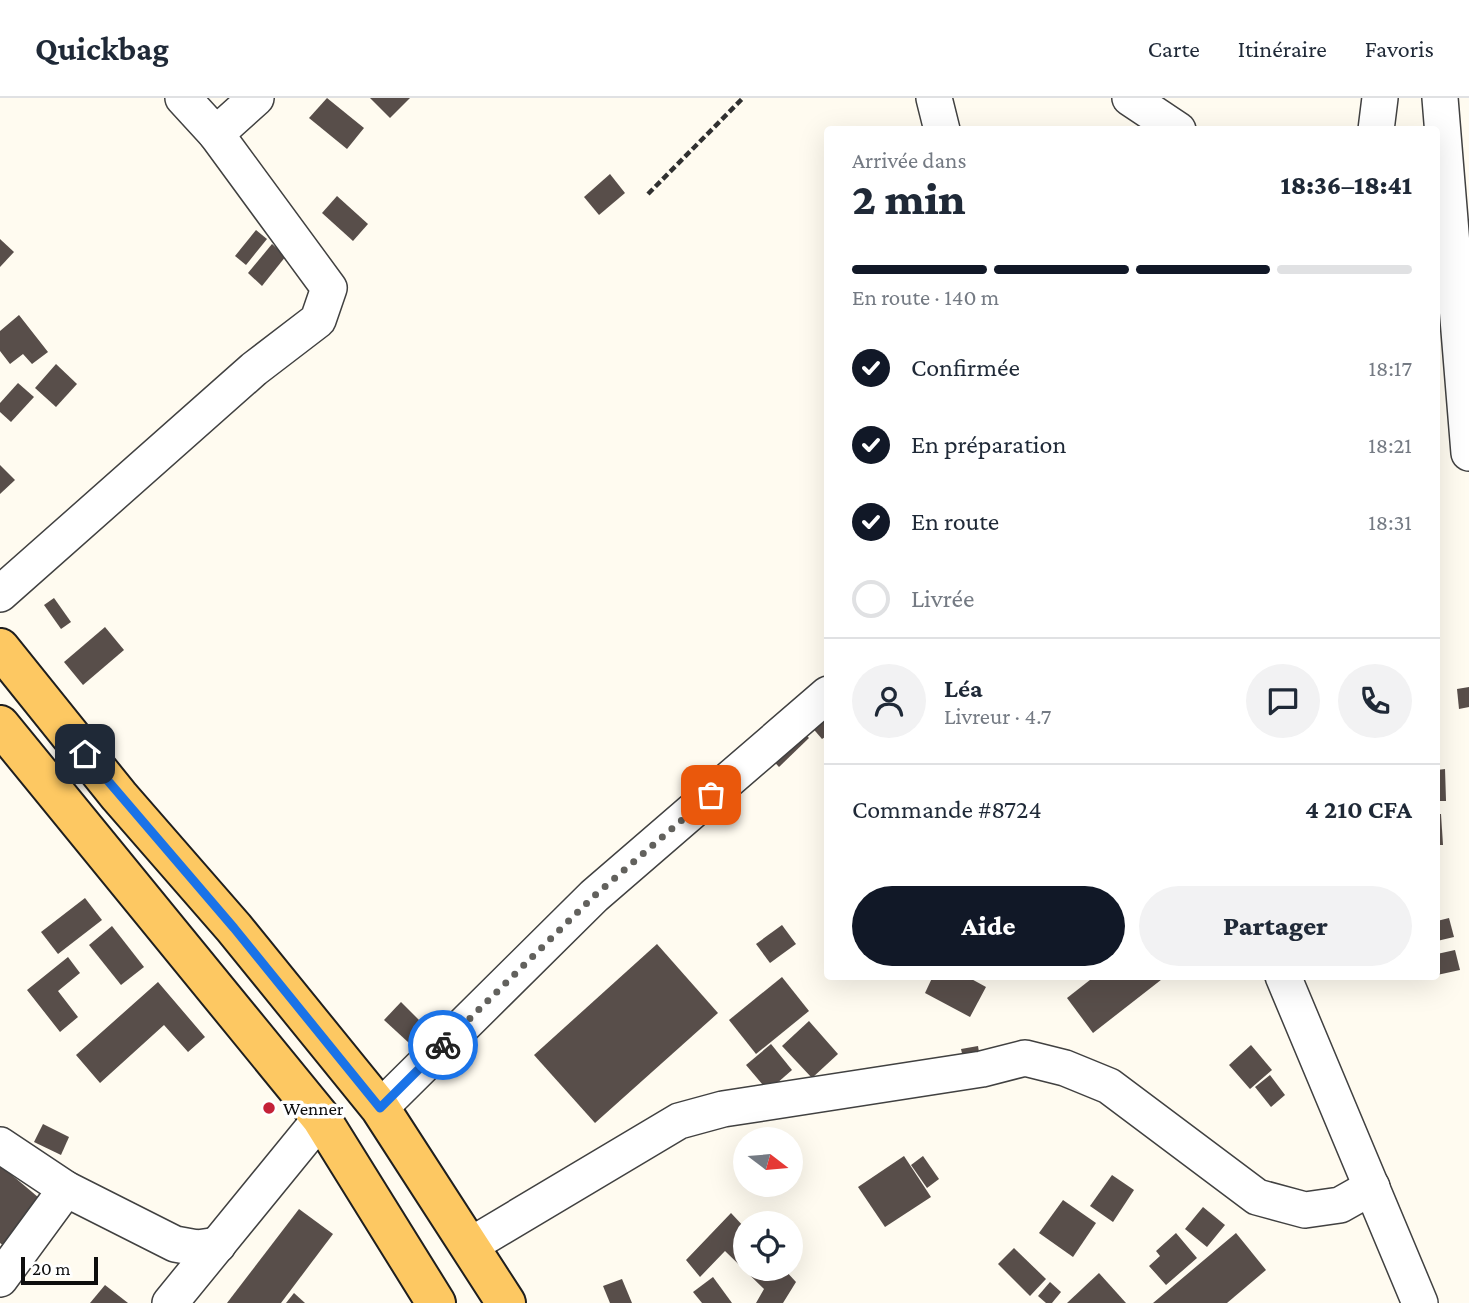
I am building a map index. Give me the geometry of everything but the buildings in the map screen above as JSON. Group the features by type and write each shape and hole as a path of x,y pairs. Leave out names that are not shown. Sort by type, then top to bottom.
{"main road":[{"path":"0,648 119,796 234,928 380,1108 506,1303"},
{"path":"0,725 321,1118 436,1303"}],"street":[{"path":"0,594 254,369 318,320 329,288 216,134 183,98"},
{"path":"216,134 256,98"},
{"path":"934,98 941,126"},
{"path":"1130,98 1172,126"},
{"path":"1377,126 1381,112 1380,98"},
{"path":"1440,98 1469,453"},
{"path":"380,1108 594,896 824,697"},
{"path":"1285,980 1420,1303"},
{"path":"471,1245 679,1121 723,1108 982,1069 1025,1058 1065,1068 1109,1086 1257,1197 1305,1210 1340,1205 1372,1187"},
{"path":"170,1303 321,1118"},
{"path":"0,1145 66,1189 175,1244 197,1248 218,1245"},
{"path":"0,1279 66,1189"}],"path":[{"path":"648,194 743,98"}],"way so far":[{"path":"443,1045 594,896 711,795"}],"place":[{"name":"Wenner","path":"269,1108"}],"route":[{"path":"85,754 234,928 380,1108 443,1045"}]}
